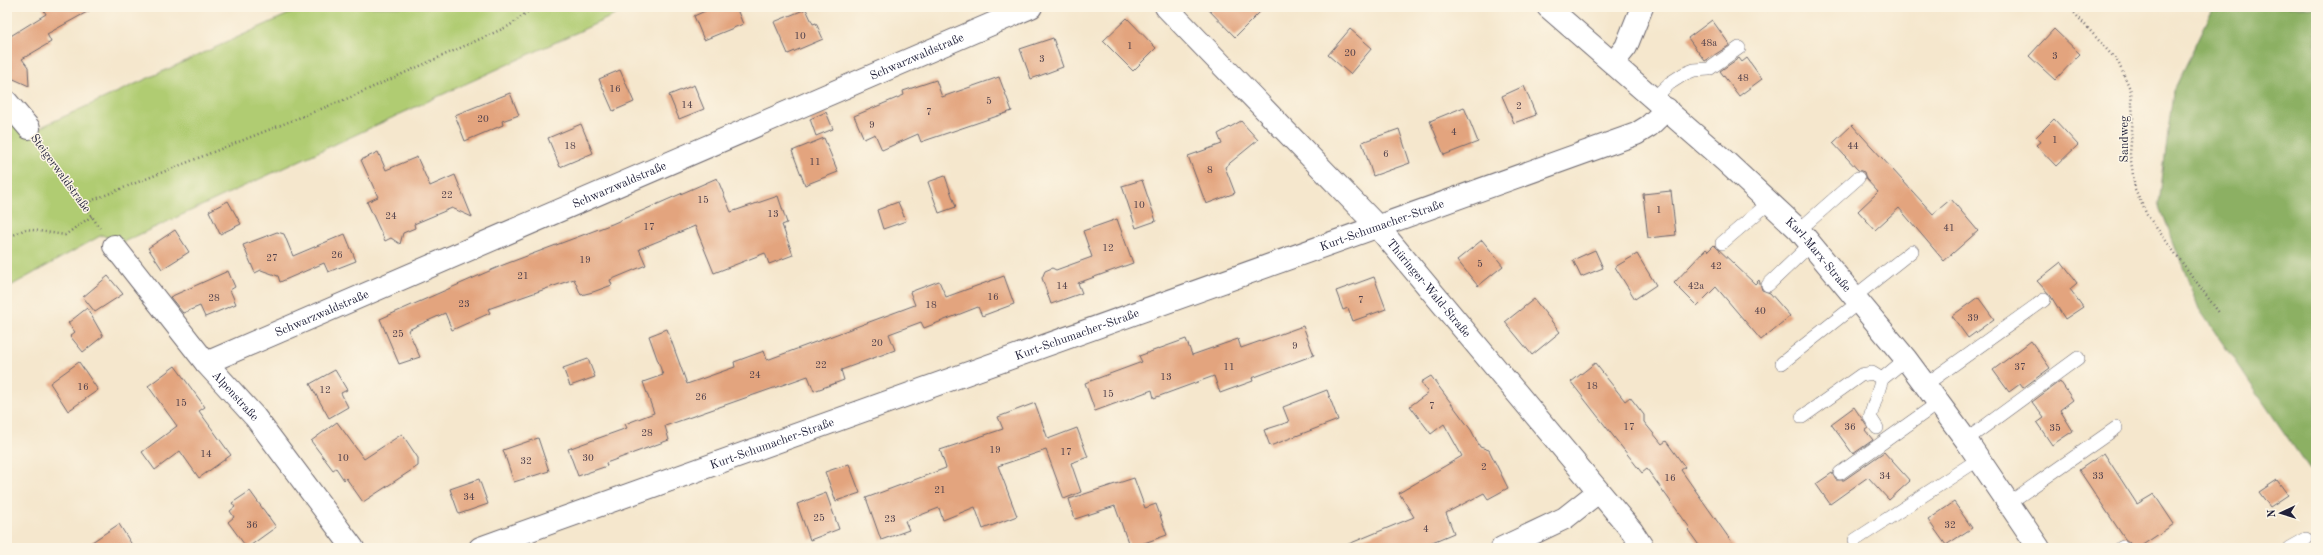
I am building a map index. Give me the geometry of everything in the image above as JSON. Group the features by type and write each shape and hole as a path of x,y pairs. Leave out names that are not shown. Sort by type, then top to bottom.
{"street":[{"name":"Schwarzwaldstraße","path":"206,363 1031,7"},
{"name":"Thüringer-Wald-Straße","path":"1166,7 1378,227 1632,531 1643,548"},
{"name":"Karl-Marx-Straße","path":"1548,7 1614,62 1770,202 1805,238 1906,359 1966,440 2039,548"},
{"path":"1614,62 1626,47 1642,7"},
{"name":"Steigerwaldstraße","path":"7,102 28,128"},
{"name":"Kurt-Schumacher-Straße","path":"480,548 1636,134 1649,126 1660,104"},
{"name":"Alpenstraße","path":"114,246 206,363 255,417 353,548"},
{"path":"1502,548 1565,518 1598,492"}],"lane":[{"path":"1660,104 1670,83 1684,74 1694,70 1709,69 1739,48"},
{"path":"1768,285 1805,238 1858,178"},
{"path":"1722,243 1770,202"},
{"path":"1782,363 1912,251"},
{"path":"1925,385 2044,300"},
{"path":"1966,440 2078,358"},
{"path":"1877,428 1870,418 1882,379 1906,359"},
{"path":"1802,417 1861,374 1872,373 1882,379"},
{"path":"1840,474 1938,403"},
{"path":"2009,503 2116,428"},
{"path":"1855,540 1979,459"},
{"path":"2290,548 2306,539"}],"path":[{"path":"83,204 351,97 509,26 534,7"},
{"name":"Sandweg","path":"2070,7 2118,62 2131,91 2133,118 2131,161 2135,189 2147,215 2220,314"},
{"name":"Steigerwaldstraße","path":"28,128 114,246"},
{"path":"7,238 26,229 65,235 92,216"}],"green space":[{"path":"304,7 632,7 121,243 102,235 7,288 7,113 28,133"},
{"path":"2214,7 2316,7 2316,479 2199,309 2159,204 2173,92"}],"building":[{"path":"42,7 96,7 47,34 51,42 22,59 28,67 29,86 7,76 7,34 9,37 46,14"},
{"path":"714,7 736,7 743,24 704,40 694,16"},
{"path":"1206,7 1265,7 1235,37"},
{"path":"806,9 813,24 816,23 823,39 788,54 774,22"},
{"path":"1127,18 1156,48 1133,71 1103,41"},
{"path":"1712,20 1730,45 1705,61 1688,38"},
{"path":"1350,29 1372,48 1350,74 1328,55"},
{"path":"2054,29 2080,54 2055,80 2029,56"},
{"path":"1053,38 1063,67 1031,79 1020,49"},
{"path":"1739,58 1742,62 1747,58 1762,79 1739,96 1720,71"},
{"path":"620,70 634,102 613,111 599,79"},
{"path":"999,77 1012,111 921,142 918,134 882,150 875,134 864,139 854,116 904,95 903,91 936,80 942,97"},
{"path":"694,85 704,109 679,119 669,95"},
{"path":"1524,86 1536,115 1514,123 1502,96"},
{"path":"510,93 519,115 502,121 503,125 465,141 455,115"},
{"path":"1464,107 1478,142 1444,155 1430,121"},
{"path":"826,112 833,129 816,136 810,119"},
{"path":"2054,119 2078,145 2056,166 2036,145 2040,142 2036,137"},
{"path":"1241,121 1258,140 1225,167 1235,193 1206,204 1188,156 1222,144 1218,134"},
{"path":"581,124 593,153 560,167 548,138"},
{"path":"1852,125 1933,214 1951,199 1978,231 1944,261 1899,208 1875,230 1858,211 1878,192 1866,179 1864,172 1858,170 1833,143"},
{"path":"1399,129 1410,163 1373,176 1362,142"},
{"path":"824,138 838,172 805,185 792,151"},
{"path":"378,152 386,170 417,157 430,186 455,175 472,217 452,208 414,224 415,228 403,233 400,244 391,238 385,241 367,202 378,197 361,160"},
{"path":"945,176 956,207 939,213 928,182"},
{"path":"717,178 731,212 778,196 787,223 782,225 793,255 769,264 765,253 714,273 695,226 639,249 646,265 610,280 612,285 593,292 581,295 574,279 488,309 490,313 452,330 445,313 408,330 420,357 399,364 380,319 503,265 612,224"},
{"path":"1142,180 1156,221 1136,228 1122,186"},
{"path":"1671,191 1676,235 1648,238 1643,194"},
{"path":"228,201 241,224 220,234 209,211"},
{"path":"898,202 906,221 883,229 877,210"},
{"path":"1117,219 1133,263 1078,283 1082,293 1051,304 1042,278 1045,271 1052,268 1056,270 1092,257 1083,231"},
{"path":"175,230 189,252 162,269 148,248"},
{"path":"277,232 284,234 293,256 345,234 356,261 328,272 324,263 280,282 278,276 261,270 255,273 243,245"},
{"path":"1482,240 1503,266 1478,286 1457,260"},
{"path":"1714,245 1755,284 1759,280 1762,290 1770,293 1790,316 1761,340 1716,287 1697,306 1674,283 1706,249 1708,251"},
{"path":"1595,250 1603,268 1581,277 1573,260"},
{"path":"1637,254 1656,285 1635,299 1615,267"},
{"path":"2061,262 2077,283 2070,289 2083,307 2065,319 2050,295 2037,281"},
{"path":"228,271 235,287 230,290 236,304 205,317 200,306 183,313 170,297"},
{"path":"108,276 123,294 95,312 83,297"},
{"path":"1004,276 1014,304 982,316 978,307 924,328 921,322 889,334 895,350 841,370 844,380 814,391 808,376 665,426 669,440 606,463 607,466 578,476 568,449 627,428 625,424 654,413 643,382 663,375 649,336 667,329 687,384 735,367 734,362 764,351 767,360 915,305 910,292 939,281 946,297"},
{"path":"1374,277 1386,309 1353,321 1348,308 1343,310 1336,291"},
{"path":"1978,297 1994,319 1968,338 1952,316"},
{"path":"1534,299 1560,332 1532,355 1505,322"},
{"path":"87,308 103,336 83,352 70,336 75,332 68,323"},
{"path":"1303,326 1314,355 1252,378 1253,381 1220,393 1214,376 1154,398 1152,390 1095,411 1085,383 1142,362 1139,356 1186,339 1192,355 1238,339 1241,348"},
{"path":"2031,341 2050,368 2023,388 2020,384 2009,392 1993,370"},
{"path":"588,359 595,377 570,386 563,368"},
{"path":"79,362 98,390 68,411 50,383"},
{"path":"1595,363 1625,401 1630,397 1644,415 1644,422 1662,444 1666,441 1685,467 1681,470 1736,548 1701,548 1688,530 1690,528 1647,469 1642,473 1571,382"},
{"path":"175,366 205,407 199,411 231,455 199,478 180,451 155,470 142,452 177,426 148,386"},
{"path":"335,370 347,390 341,393 348,407 329,418 310,384"},
{"path":"1431,376 1471,430 1480,447 1489,450 1508,488 1488,499 1484,493 1446,513 1454,533 1418,548 1339,548 1414,517 1399,493 1462,456 1444,424 1431,434 1410,406 1428,393 1421,382"},
{"path":"2060,381 2073,400 2060,410 2073,431 2052,445 2037,423 2044,418 2032,402"},
{"path":"1327,390 1338,420 1270,446 1264,430 1289,422 1283,407"},
{"path":"1035,403 1048,439 1077,428 1088,457 1071,463 1081,492 1064,499 1046,450 998,466 1017,516 983,529 975,507 943,520 939,508 905,521 909,530 881,540 866,498 946,468 940,450 1003,429 998,417"},
{"path":"1854,407 1868,428 1865,430 1873,440 1853,454 1831,424"},
{"path":"337,422 364,459 402,434 418,458 418,466 363,502 346,478 344,480 336,468 333,470 311,441"},
{"path":"538,438 549,471 514,482 503,450"},
{"path":"1884,452 1910,481 1889,500 1868,477 1830,504 1816,484 1832,473 1836,480 1844,480"},
{"path":"2104,453 2137,504 2154,494 2174,524 2138,548 2131,548 2130,543 2125,539 2079,470"},
{"path":"849,464 860,493 836,501 825,472"},
{"path":"1134,478 1145,508 1156,504 1167,535 1130,548 1115,506 1075,519 1069,499"},
{"path":"479,479 488,504 459,514 450,489"},
{"path":"2277,480 2288,495 2270,507 2259,492"},
{"path":"250,491 276,527 247,548 228,522 234,517 230,511 235,507 232,503"},
{"path":"826,493 839,529 810,540 797,504"},
{"path":"1954,502 1972,528 1946,545 1928,520"},
{"path":"119,524 134,548 83,548"}]}
